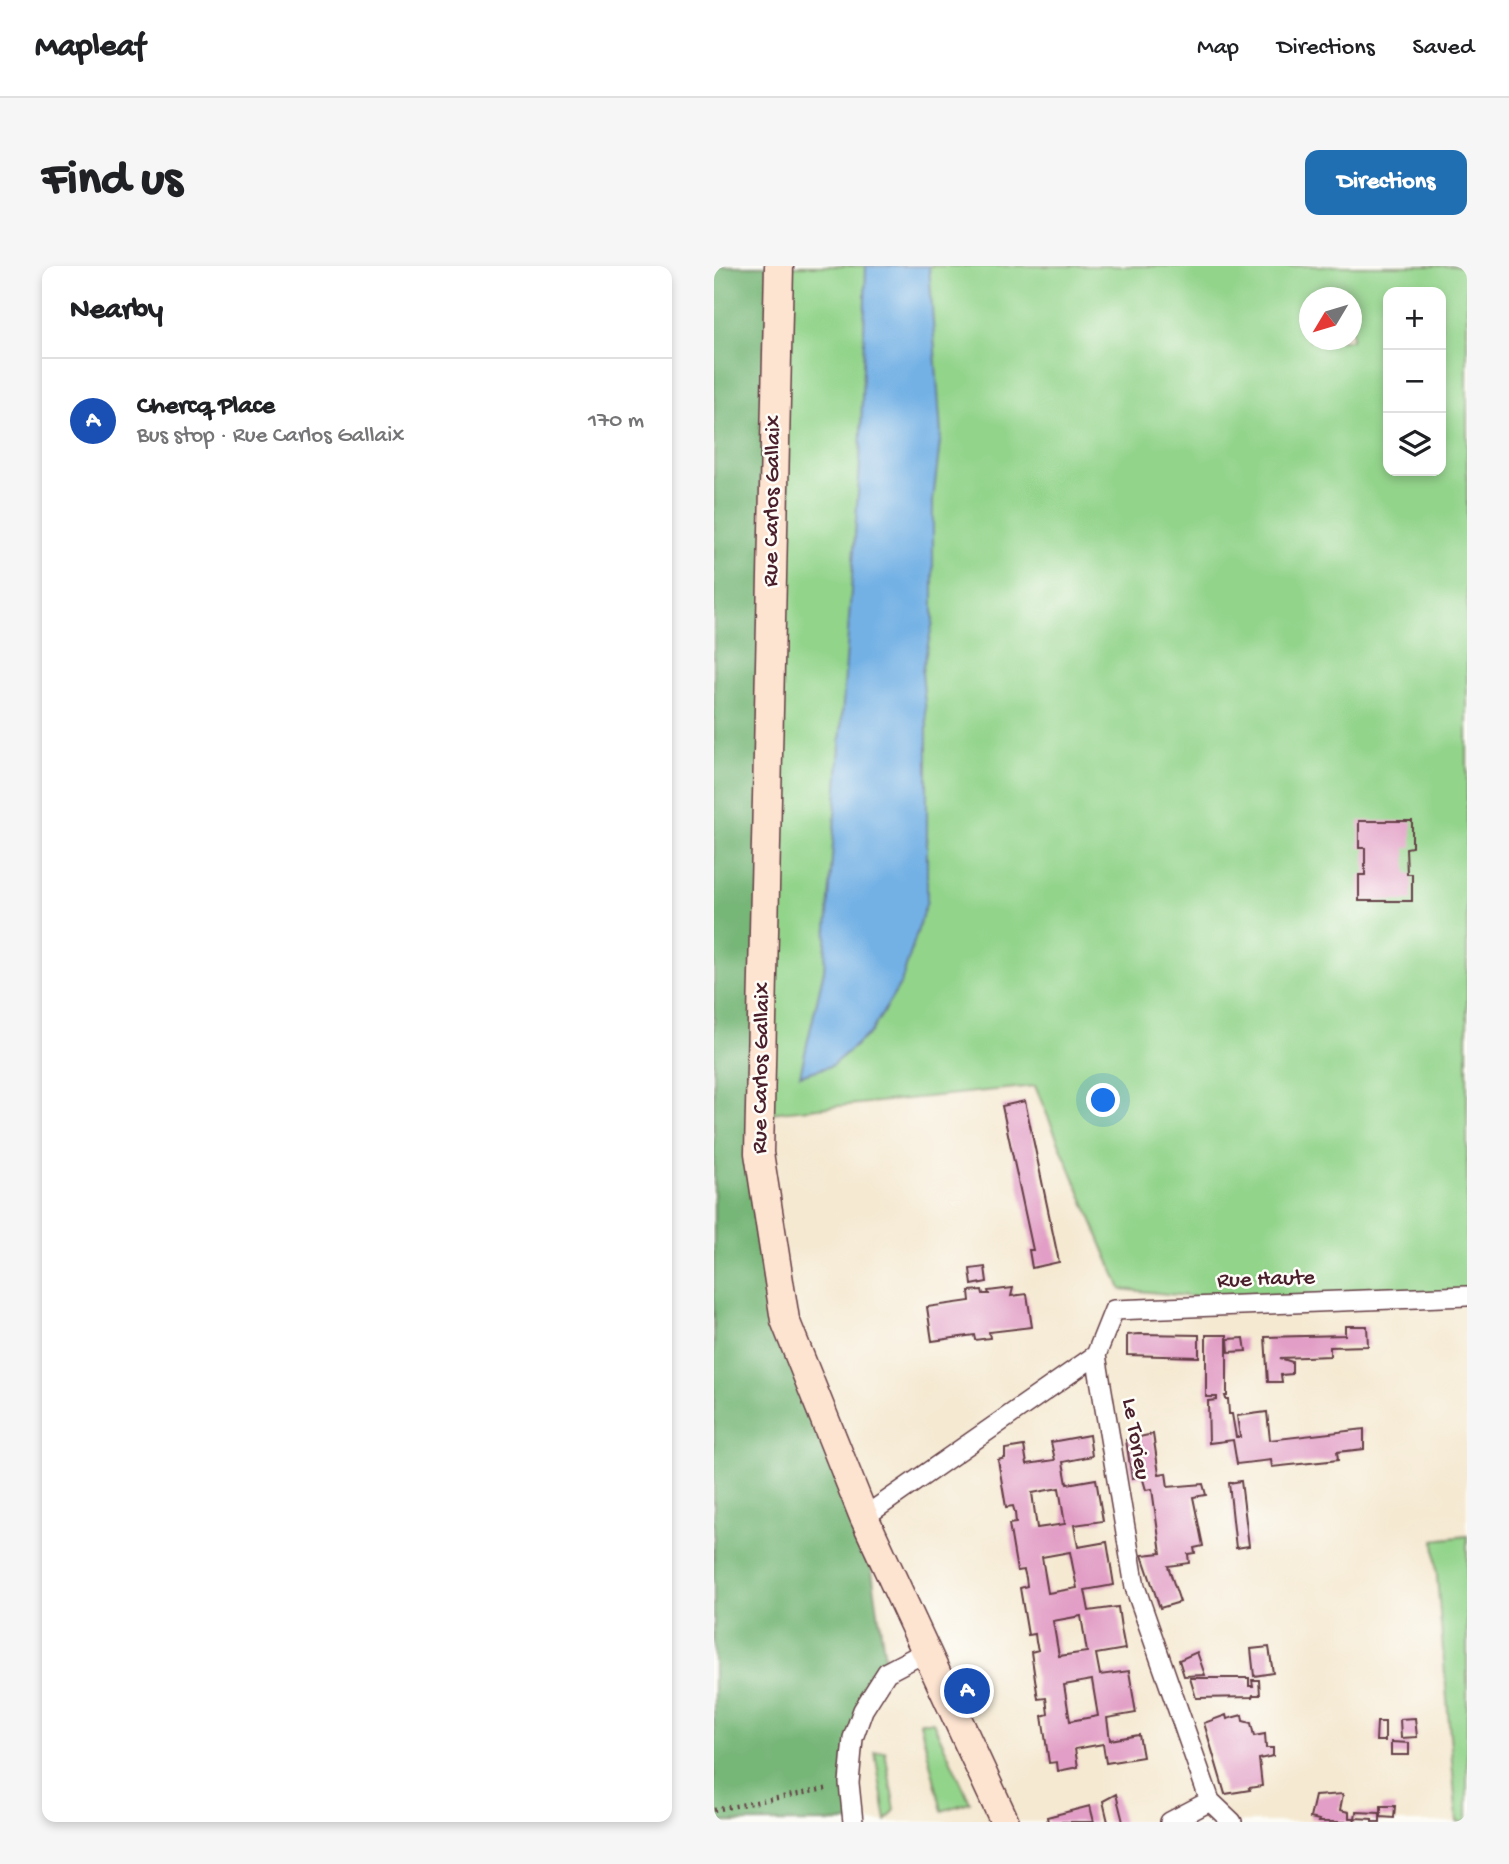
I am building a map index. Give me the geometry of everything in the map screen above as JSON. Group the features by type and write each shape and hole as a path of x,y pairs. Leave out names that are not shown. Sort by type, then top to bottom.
{"main road":[{"name":"Rue Carlos Gallaix","path":"779,266 759,1153 785,1320 864,1517 1005,1822"}],"street":[{"name":"Rue Haute","path":"1096,1354 1114,1310 1467,1296"},
{"path":"864,1517 1096,1354"},
{"name":"Le Torieu","path":"1096,1354 1135,1587 1210,1801"},
{"path":"853,1822 849,1783 853,1738 863,1710 887,1672 927,1651"},
{"path":"1170,1822 1210,1801 1232,1822"}],"path":[{"path":"714,1810 849,1783"}],"green space":[{"path":"714,266 779,266 759,1153 785,1320 864,1517 887,1672 863,1710 853,1822 714,1822"},
{"path":"780,266 1467,266 1467,1296 1262,1304 1121,1289 1035,1086 760,1114"},
{"path":"1467,1536 1467,1822 1457,1822 1434,1540"},
{"path":"920,1722 933,1722 970,1802 942,1811"},
{"path":"885,1751 895,1810 886,1821 875,1752"}],"water":[{"path":"866,266 929,266 941,434 933,501 933,622 922,672 927,725 927,901 901,983 871,1032 831,1066 800,1075 824,970 860,464"}],"building":[{"path":"1359,821 1412,821 1412,847 1406,848 1407,874 1412,874 1412,901 1359,901 1359,875 1365,875 1365,848 1359,848"},
{"path":"1025,1101 1059,1262 1032,1268 1029,1250 1033,1250 1002,1106"},
{"path":"985,1267 987,1282 972,1285 970,1269"},
{"path":"1013,1288 1011,1296 1027,1294 1032,1327 989,1332 990,1338 975,1340 974,1335 932,1341 927,1307 970,1301 969,1291 982,1290 983,1294 989,1294 988,1291"},
{"path":"1345,1326 1367,1326 1368,1346 1330,1347 1330,1356 1280,1358 1292,1362 1292,1374 1281,1375 1282,1382 1268,1382 1265,1337 1345,1335"},
{"path":"1127,1335 1199,1335 1199,1357 1127,1355"},
{"path":"1206,1335 1227,1335 1225,1396 1228,1399 1229,1414 1232,1414 1236,1437 1240,1437 1237,1416 1267,1412 1270,1440 1364,1429 1364,1449 1337,1452 1338,1460 1272,1467 1271,1460 1237,1464 1233,1440 1209,1443 1208,1401 1217,1400 1217,1397 1206,1397"},
{"path":"1244,1338 1246,1351 1229,1352 1228,1339"},
{"path":"1153,1434 1159,1474 1166,1473 1168,1487 1203,1484 1206,1495 1193,1497 1203,1546 1194,1548 1195,1553 1188,1554 1189,1563 1168,1566 1180,1602 1160,1608 1142,1555 1161,1553 1152,1489 1146,1490 1142,1476 1132,1478 1126,1440"},
{"path":"1089,1435 1092,1456 1063,1462 1067,1484 1096,1479 1103,1521 1074,1525 1078,1547 1107,1542 1114,1585 1085,1590 1089,1611 1118,1607 1125,1649 1096,1654 1100,1675 1129,1671 1136,1713 1107,1718 1110,1740 1139,1735 1143,1757 1106,1763 1103,1744 1075,1749 1078,1767 1058,1771 1057,1762 1049,1763 1042,1716 1048,1714 1046,1698 1038,1699 1031,1652 1038,1650 1035,1634 1028,1635 1020,1588 1027,1586 1026,1578 1024,1570 1017,1571 1009,1524 1016,1523 1015,1513 1013,1506 1006,1507 998,1460 1005,1458 1005,1449 1024,1446 1027,1464 1055,1460 1051,1442","holes":["1059,1488 1065,1524 1037,1528 1032,1493","1070,1552 1077,1588 1048,1593 1042,1557","1081,1616 1087,1652 1059,1656 1053,1621","1092,1680 1098,1716 1070,1721 1064,1685"]},
{"path":"1241,1481 1249,1546 1236,1548 1229,1483"},
{"path":"1269,1647 1273,1673 1254,1676 1251,1649"},
{"path":"1197,1652 1205,1675 1184,1676 1179,1660"},
{"path":"1190,1678 1249,1678 1249,1686 1253,1686 1252,1680 1259,1680 1260,1695 1196,1698"},
{"path":"1226,1715 1227,1719 1242,1715 1243,1721 1251,1723 1254,1736 1265,1734 1266,1748 1273,1748 1273,1756 1259,1759 1262,1786 1225,1794 1204,1723"},
{"path":"1415,1718 1417,1737 1401,1738 1400,1719"},
{"path":"1377,1722 1385,1722 1385,1741 1376,1741"},
{"path":"1391,1742 1409,1743 1409,1755 1391,1755"},
{"path":"1116,1794 1123,1822 1108,1822 1103,1801"},
{"path":"1343,1794 1340,1810 1349,1812 1349,1818 1355,1818 1354,1822 1318,1822 1319,1820 1310,1818 1315,1796"},
{"path":"1090,1806 1094,1822 1048,1822 1047,1817"},
{"path":"1381,1806 1395,1806 1394,1818 1381,1817"},
{"path":"1356,1812 1380,1813 1380,1822 1355,1818"}],"place":[{"name":"Chercq Place","path":"967,1691"}]}
